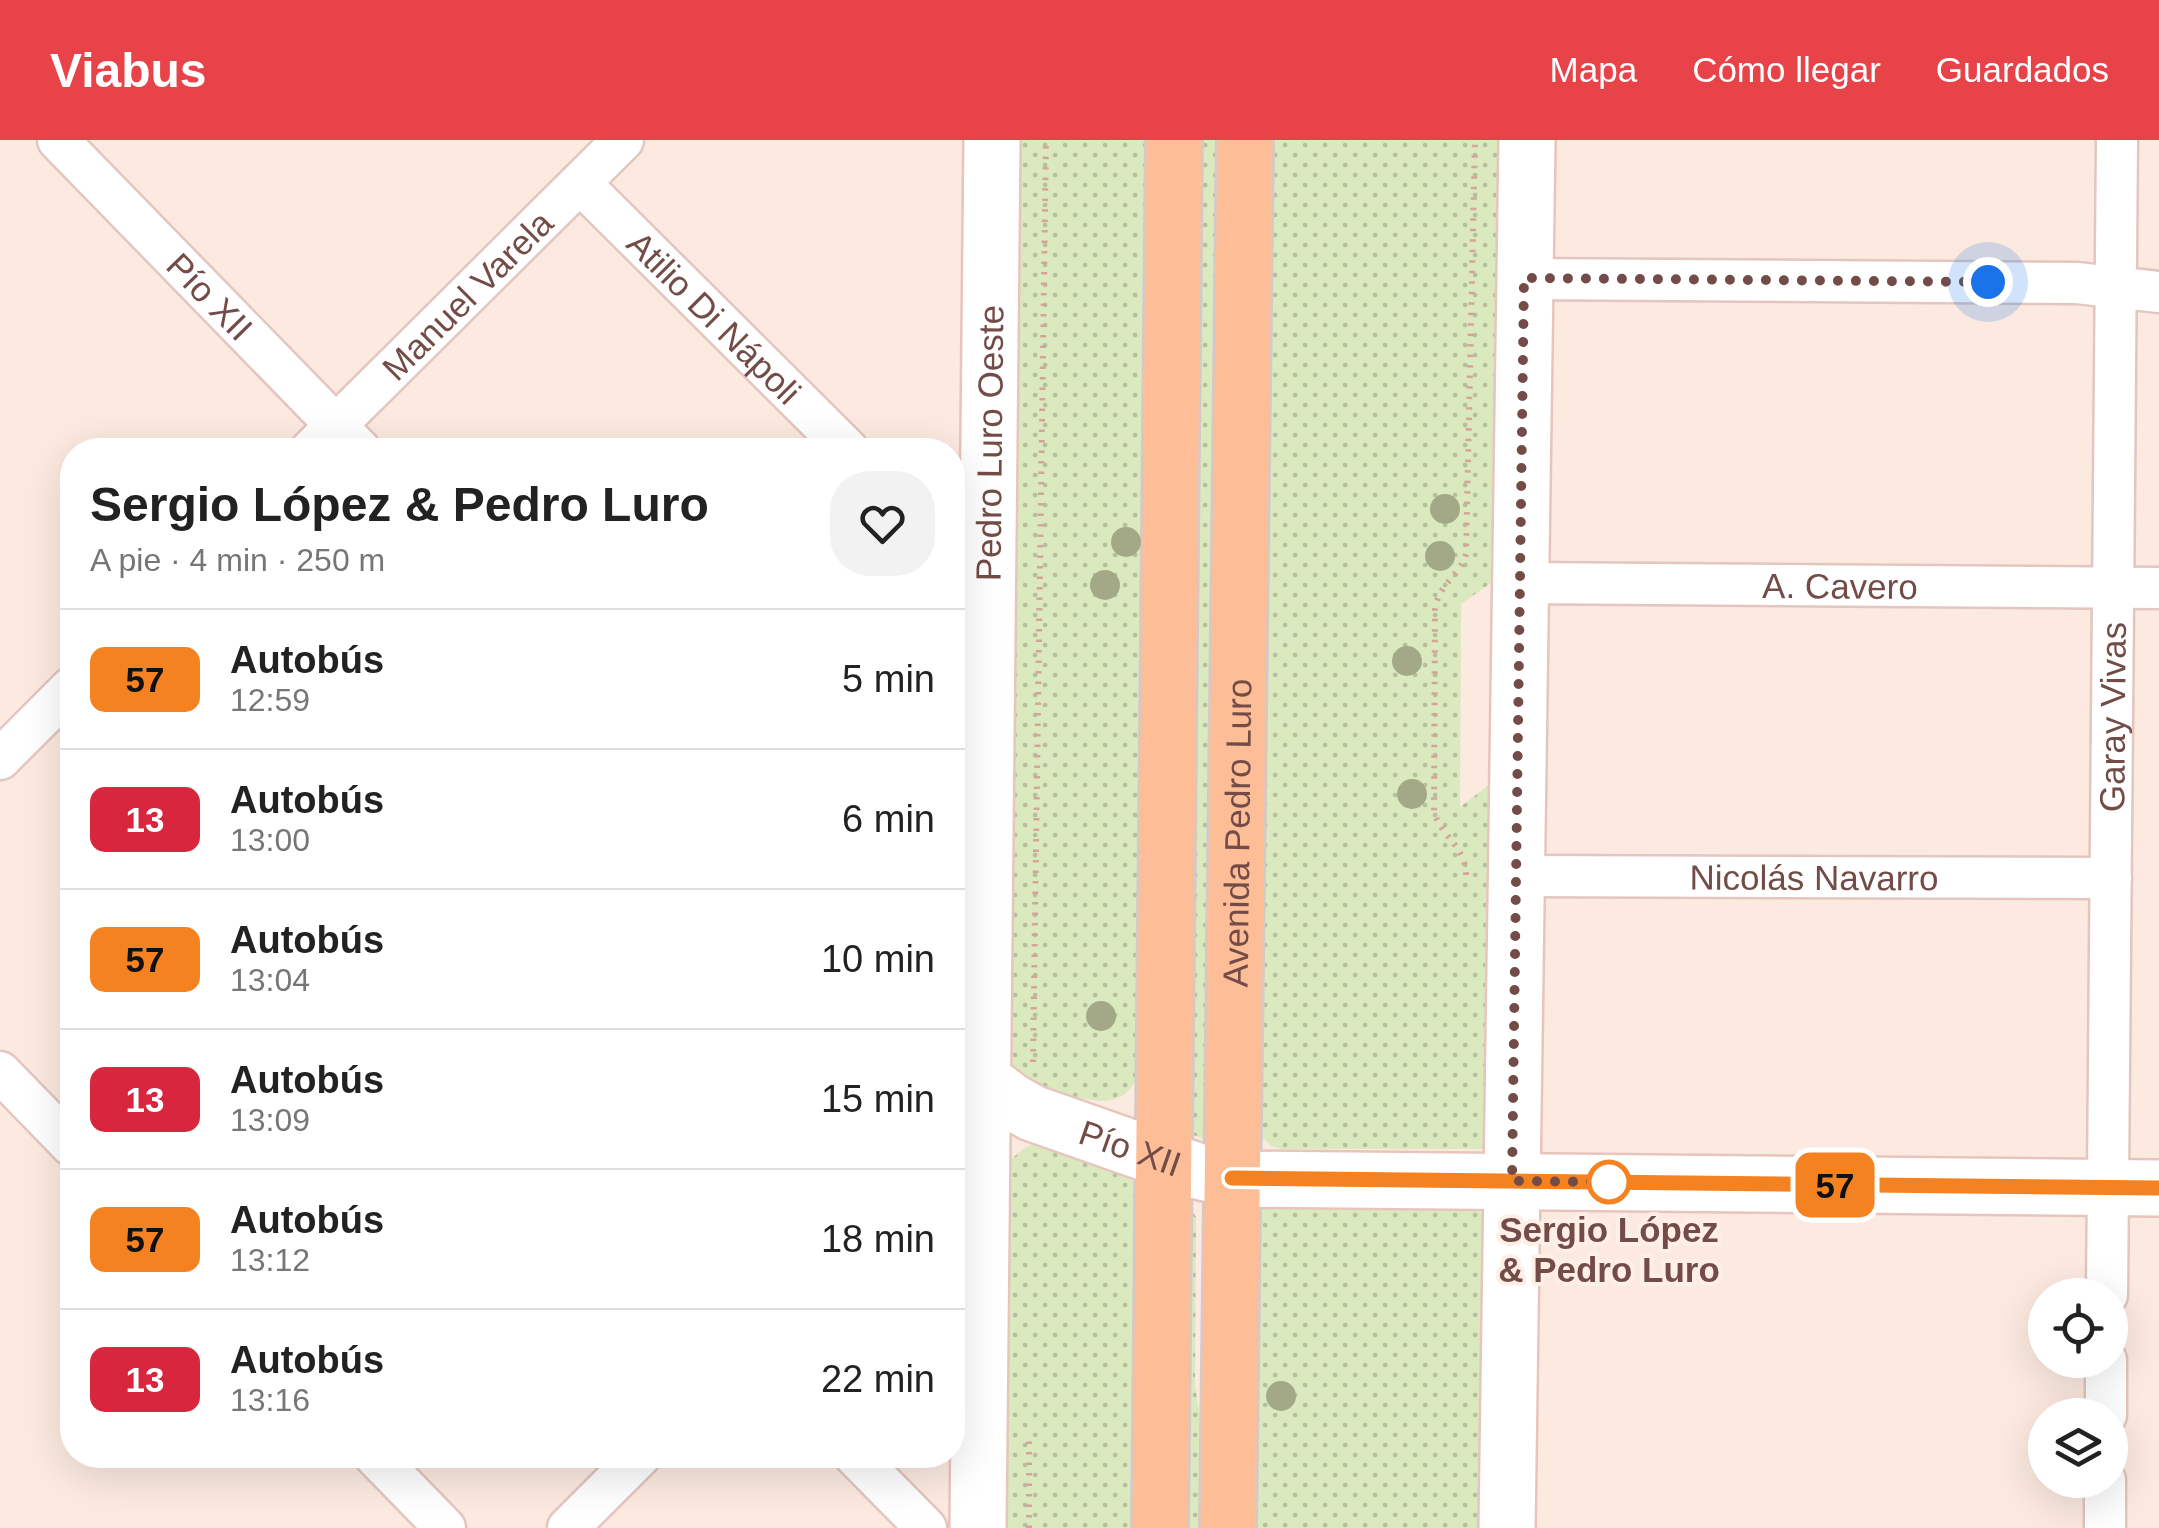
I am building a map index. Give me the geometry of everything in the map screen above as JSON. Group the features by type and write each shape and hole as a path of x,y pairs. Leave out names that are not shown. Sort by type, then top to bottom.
{"main road":[{"name":"Avenida Pedro Luro","path":"1160,1528 1174,140"},
{"name":"Avenida Pedro Luro","path":"1228,1528 1245,140"}],"street":[{"name":"Pío XII","path":"58,140 331,438"},
{"name":"Manuel Varela","path":"339,438 623,140"},
{"name":"Pedro Luro Oeste","path":"978,1528 982,1151 1000,1082 970,554 992,140"},
{"path":"1508,1528 1512,1181 1491,884 1520,583 1527,140"},
{"name":"Garay Vivas","path":"2111,1278 2133,1188 2111,878 2117,140"},
{"name":"Atilio Di Nápoli","path":"580,182 836,438"},
{"path":"1524,278 2077,283 2159,292"},
{"name":"A. Cavero","path":"1520,583 2159,588"},
{"path":"0,758 60,698"},
{"name":"Nicolás Navarro","path":"1491,884 2111,878"},
{"path":"3,1081 60,1135"},
{"name":"Pío XII","path":"1000,1082 1163,1160 1232,1178 2133,1188"},
{"path":"387,1468 445,1528"},
{"path":"568,1528 627,1468"},
{"path":"867,1468 926,1528"},
{"path":"2105,1498 2105,1528"}],"path":[{"path":"1000,1082 1046,140"},
{"path":"1475,140 1466,554 1462,566 1437,598 1433,806 1438,824 1464,859 1491,884"}],"green space":[{"path":"1017,140 1154,140 1137,1079 1116,1099 1102,1101 1069,1095 1009,1072"},
{"path":"1191,140 1227,140 1205,1139 1184,1132"},
{"path":"1264,140 1507,140 1501,576 1461,604 1460,807 1498,778 1486,1149 1281,1149 1271,1146 1255,1130"},
{"path":"1031,1145 1048,1145 1136,1182 1140,1528 1001,1528 1007,1163"},
{"path":"1460,1205 1485,1216 1487,1528 1243,1528 1252,1208"},
{"path":"1191,1209 1196,1217 1195,1385 1206,1456 1211,1528 1179,1528"}],"bus line":[{"name":"57","path":"1232,1178 2159,1188"}],"place":[{"name":"Sergio López & Pedro Luro","path":"1609,1182"}],"route":[{"path":"1609,1182 1512,1181 1524,278 1988,282"}]}
